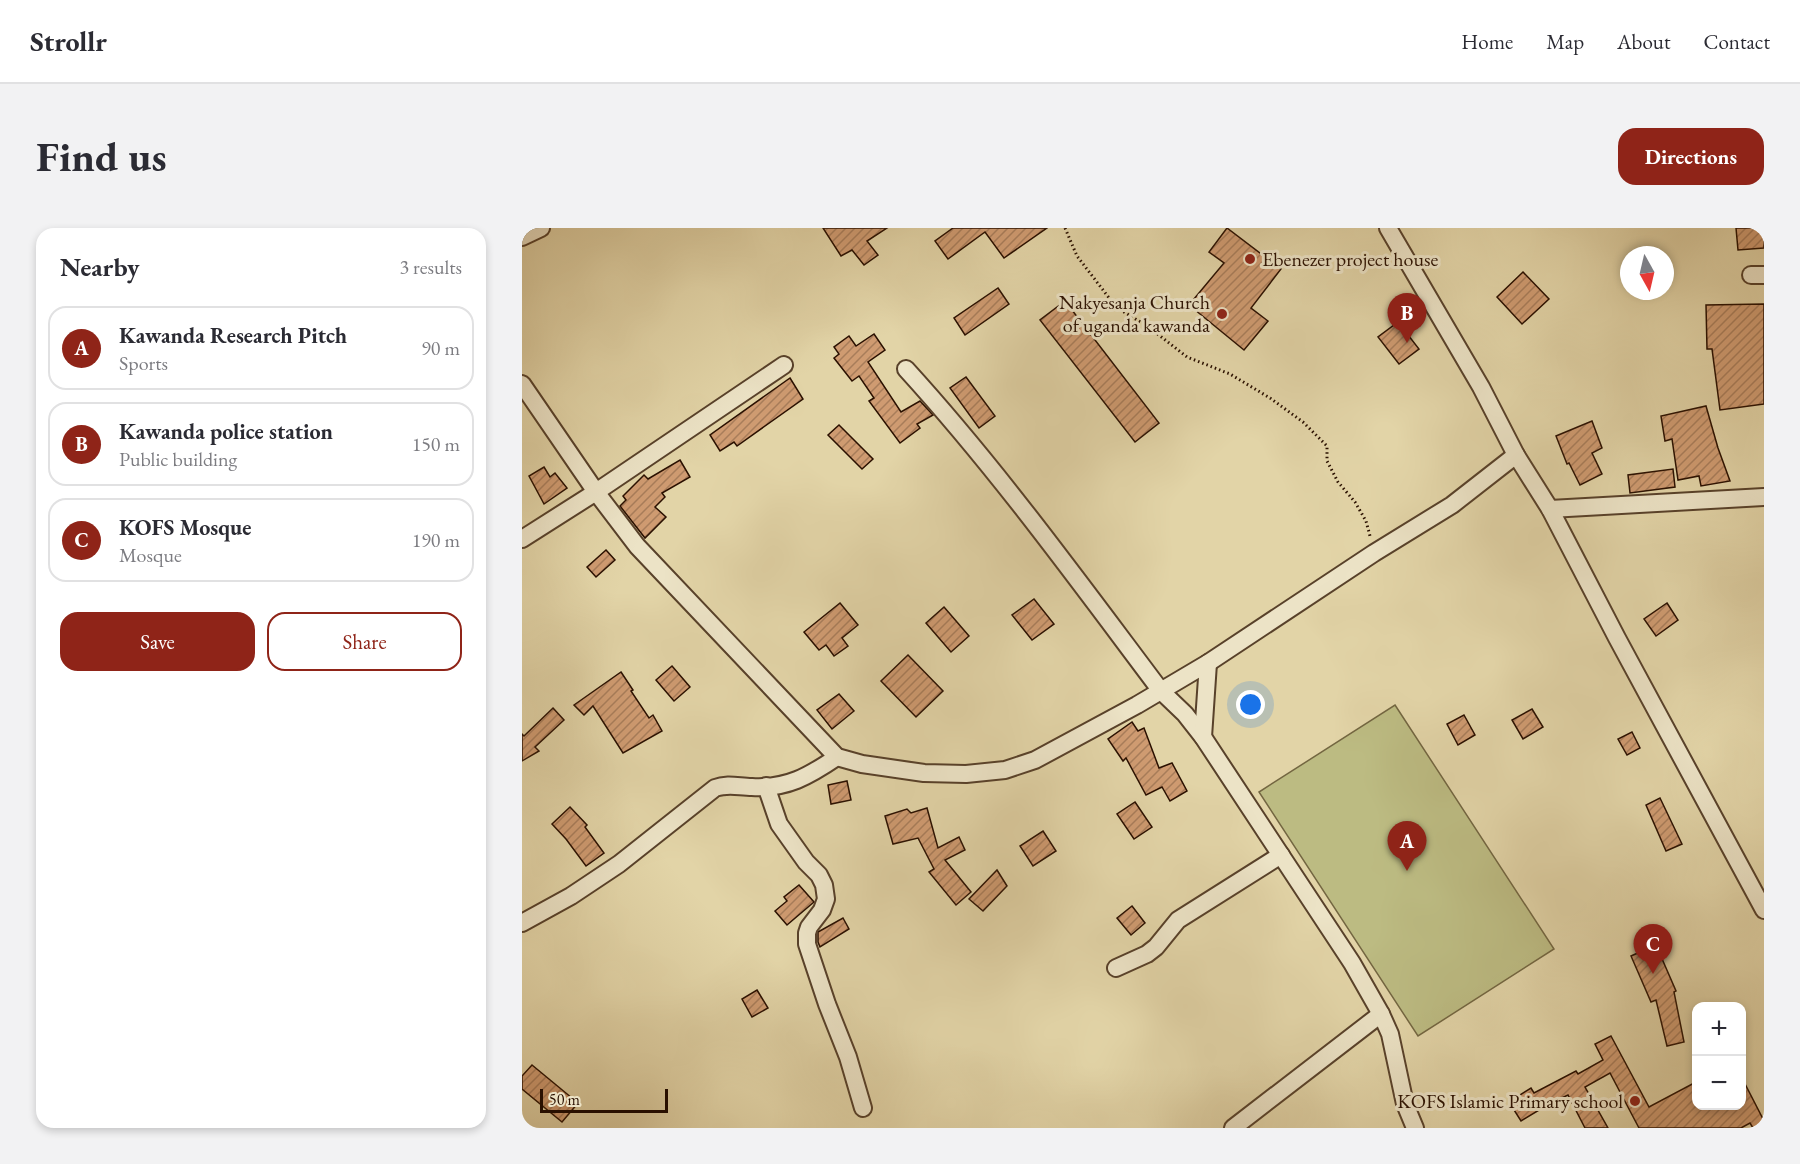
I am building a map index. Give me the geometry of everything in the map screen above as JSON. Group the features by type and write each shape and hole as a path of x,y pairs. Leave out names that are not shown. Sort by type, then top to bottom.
{"street":[{"path":"522,237 542,228"},
{"path":"1388,228 1481,387 1516,455 1550,509 1764,910"},
{"path":"522,539 784,365"},
{"path":"906,369 1018,502 1161,691 1185,714 1203,736 1353,963 1381,1014 1390,1034 1406,1104 1415,1128"},
{"path":"524,390 637,546 837,757 862,764 924,773 966,774 1005,770 1035,760 1208,663 1374,553 1452,505 1516,455"},
{"path":"1550,509 1764,497"},
{"path":"1203,736 1208,663"},
{"path":"522,923 571,896 619,864 715,788 723,784 754,788 788,784 806,778 837,757"},
{"path":"766,786 779,824 806,862 819,875 824,885 826,899 822,910 809,927 807,944 848,1058 862,1108"},
{"path":"1116,968 1147,954 1156,947 1178,920 1281,855"},
{"path":"1233,1128 1381,1014"}],"path":[{"path":"1065,228 1077,255 1116,307 1150,328 1187,357 1230,374 1270,398 1303,422 1327,446 1328,461 1338,482 1355,502 1366,521 1374,553"}],"shaded area":[{"path":"1395,705 1554,949 1418,1036 1259,792"}],"building":[{"path":"823,228 887,228 867,241 878,255 864,265 852,250 841,256"},
{"path":"953,228 1047,228 1004,258 985,232 948,259 935,241"},
{"path":"1227,228 1281,269 1251,308 1268,321 1244,350 1189,305 1224,263 1209,252"},
{"path":"1736,228 1764,228 1764,248 1738,250"},
{"path":"1523,272 1549,299 1522,324 1497,297"},
{"path":"998,288 1009,304 965,335 954,318"},
{"path":"1065,301 1159,423 1135,442 1040,320"},
{"path":"1764,304 1764,404 1720,410 1712,349 1707,349 1706,305"},
{"path":"1398,322 1419,349 1399,364 1378,337"},
{"path":"874,334 885,350 868,362 901,412 920,401 933,415 917,424 920,428 900,443 869,401 874,398 859,376 852,381 834,358 839,354 834,347 849,336 856,346"},
{"path":"966,377 995,416 979,428 950,388"},
{"path":"790,378 803,399 737,446 734,442 720,451 710,435"},
{"path":"1706,406 1730,481 1701,486 1699,476 1678,480 1672,439 1665,441 1661,416"},
{"path":"1592,421 1602,448 1592,453 1602,474 1580,485 1569,463 1567,464 1556,436"},
{"path":"839,425 873,459 862,469 828,435"},
{"path":"680,460 690,477 662,493 665,497 655,507 666,517 645,538 620,506 626,500 623,496 644,475 648,479"},
{"path":"544,467 550,477 555,473 567,488 544,504 529,476"},
{"path":"1673,469 1675,487 1630,493 1628,475"},
{"path":"606,550 615,560 596,577 587,567"},
{"path":"1034,599 1054,624 1032,640 1012,615"},
{"path":"840,603 858,625 842,638 848,646 834,656 826,645 819,650 804,632"},
{"path":"1667,603 1678,620 1656,636 1644,619"},
{"path":"944,607 969,636 951,652 926,623"},
{"path":"908,655 943,691 916,717 881,681"},
{"path":"672,666 690,687 674,701 656,680"},
{"path":"621,672 649,718 653,715 662,731 623,753 593,706 584,715 574,705"},
{"path":"839,694 854,711 832,729 817,710"},
{"path":"553,708 564,720 535,747 539,751 522,761 522,734 524,736"},
{"path":"1532,709 1543,727 1523,739 1512,720"},
{"path":"1464,715 1475,735 1458,745 1447,724"},
{"path":"1132,722 1138,731 1144,728 1159,768 1172,763 1187,791 1170,801 1162,787 1146,795 1126,758 1123,761 1108,739"},
{"path":"1632,732 1640,748 1627,755 1618,739"},
{"path":"847,781 851,800 831,804 828,785"},
{"path":"1660,798 1682,844 1666,851 1646,805"},
{"path":"1135,802 1152,827 1134,839 1117,814"},
{"path":"570,807 587,825 585,827 604,853 586,866 552,824"},
{"path":"927,808 938,848 959,837 965,850 945,860 971,892 956,905 929,872 934,869 918,838 893,844 885,816 907,809 911,813"},
{"path":"1043,831 1056,851 1033,866 1020,846"},
{"path":"997,870 1007,886 983,911 969,899"},
{"path":"799,885 814,902 787,925 775,911 787,901 784,897"},
{"path":"1132,906 1145,923 1131,935 1117,918"},
{"path":"843,918 849,929 820,947 818,932"},
{"path":"1656,945 1676,991 1674,992 1684,1042 1667,1046 1656,1000 1651,1002 1631,956"},
{"path":"757,990 768,1008 752,1017 742,999"},
{"path":"1611,1036 1649,1107 1692,1084 1692,1110 1746,1110 1746,1086 1764,1121 1764,1128 1753,1128 1750,1123 1741,1128 1639,1128 1610,1073 1585,1087 1608,1128 1585,1128 1568,1095 1521,1121 1509,1102 1531,1088 1534,1093 1576,1071 1578,1074 1603,1060 1595,1044"},
{"path":"532,1065 578,1103 562,1122 522,1089 522,1076"}],"place":[{"name":"Ebenezer project house","path":"1250,259"},
{"name":"Nakyesanja Church of uganda kawanda","path":"1222,314"},
{"name":"Kawanda police station","path":"1407,343"},
{"name":"Kawanda Research Pitch","path":"1407,871"},
{"name":"KOFS Mosque","path":"1653,974"},
{"name":"KOFS Islamic Primary school","path":"1635,1101"}]}
